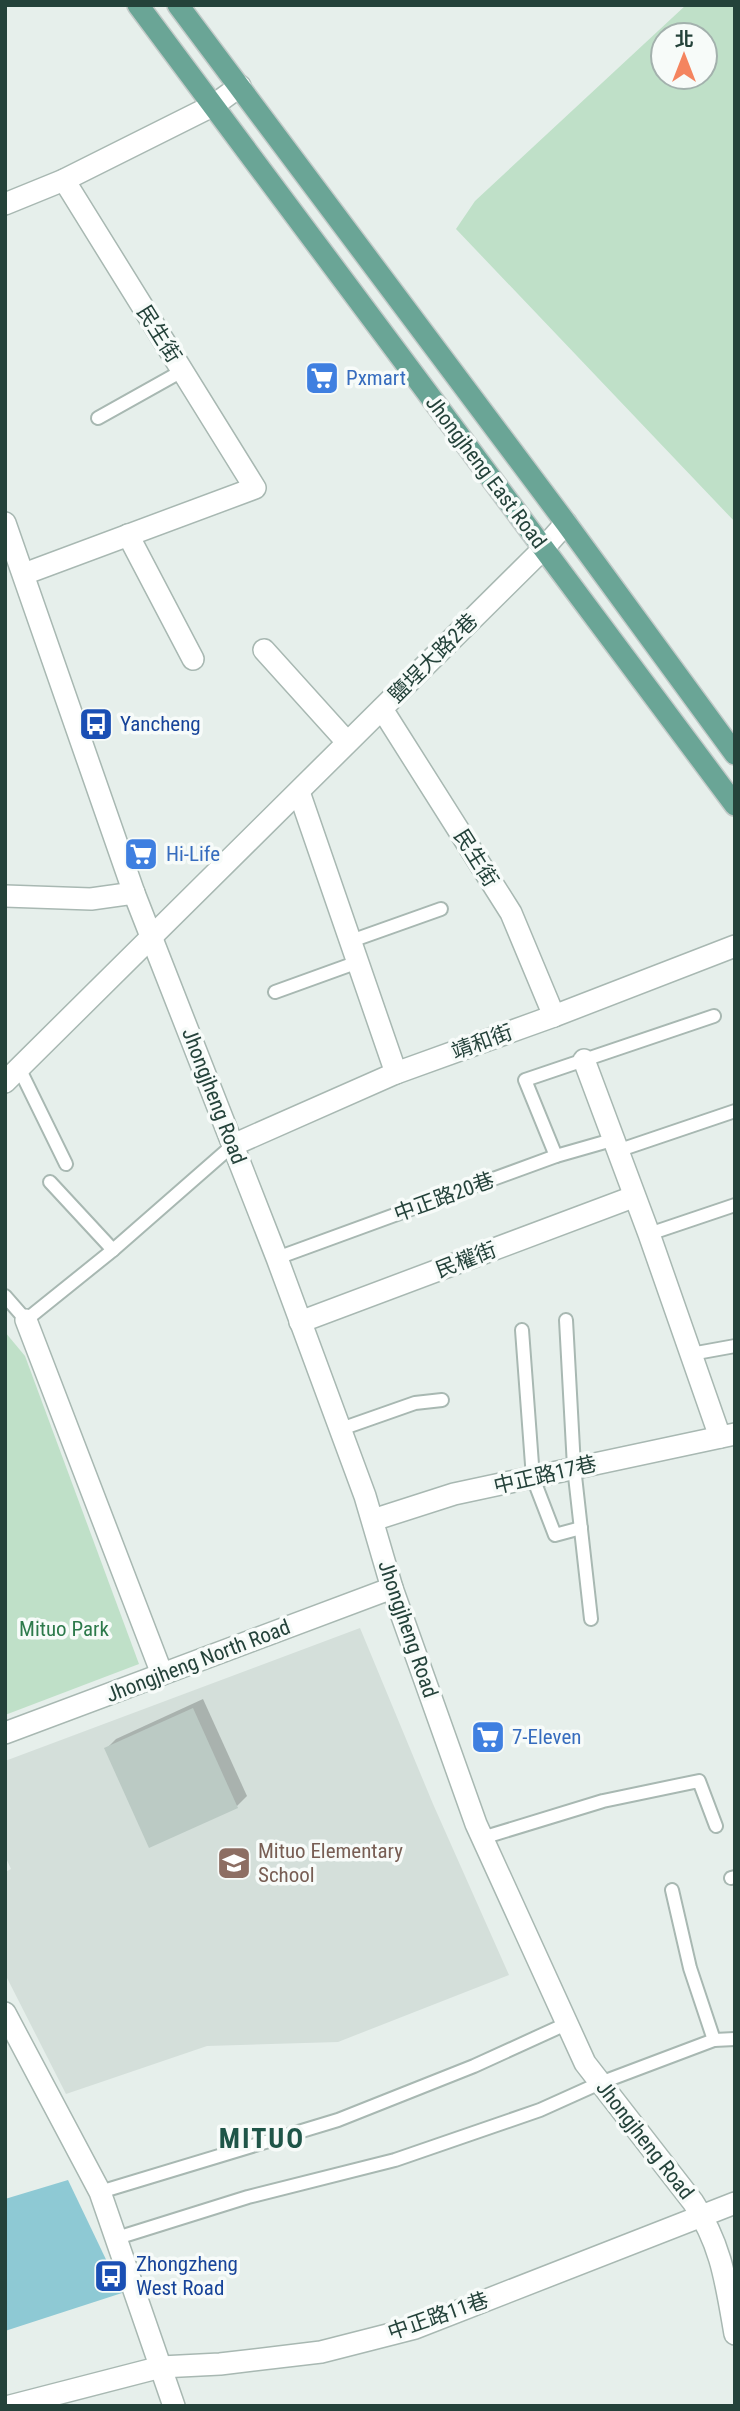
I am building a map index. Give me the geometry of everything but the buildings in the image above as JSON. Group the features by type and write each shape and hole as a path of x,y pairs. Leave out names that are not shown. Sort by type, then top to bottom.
{"main road":[{"name":"Jhongjheng East Road","path":"138,5 735,805"},
{"name":"Jhongjheng East Road","path":"178,5 566,523 735,754"}],"street":[{"path":"5,204 64,180 214,106 240,86"},
{"name":"民生街","path":"64,180 254,488 128,535"},
{"name":"Jhongjheng Road","path":"5,523 134,893 341,1429 373,1520 392,1588 482,1838 585,2063 709,2225 723,2265 735,2334"},
{"name":"鹽埕大路2巷","path":"12,1075 543,549 566,523"},
{"path":"24,574 128,535 193,659"},
{"path":"264,650 347,742"},
{"name":"民生街","path":"382,709 511,913 554,1016"},
{"path":"299,792 396,1073"},
{"path":"5,897 91,899 134,893"},
{"name":"靖和街","path":"233,1145 396,1073 735,946"},
{"path":"584,1060 691,1354 727,1436"},
{"name":"民權街","path":"300,1322 633,1197"},
{"path":"26,1321 162,1674"},
{"name":"中正路17巷","path":"373,1520 454,1494 727,1436"},
{"name":"Jhongjheng North Road","path":"5,1734 392,1588"},
{"path":"5,2013 13,2045 100,2192 174,2406"},
{"name":"中正路11巷","path":"10,2406 161,2367 220,2364 321,2352 415,2328 735,2203"}],"lane":[{"path":"98,418 182,371"},
{"path":"351,941 441,909"},
{"path":"275,992 358,962"},
{"path":"556,1156 525,1080 713,1016"},
{"path":"12,1075 66,1164"},
{"name":"中正路20巷","path":"277,1258 556,1156 614,1145 735,1111"},
{"path":"5,1296 26,1321 113,1250 233,1145"},
{"path":"50,1182 113,1250"},
{"path":"649,1234 735,1205"},
{"path":"566,1320 574,1467 591,1619"},
{"path":"523,1330 533,1478 555,1535 581,1528"},
{"path":"691,1354 735,1346"},
{"path":"341,1429 415,1404 442,1400"},
{"path":"482,1838 603,1801 699,1781 716,1826"},
{"path":"672,1890 690,1968 713,2040"},
{"path":"100,2192 338,2120 474,2066 566,2024"},
{"path":"117,2238 248,2197 395,2160 540,2110 600,2083 713,2040 735,2039"}],"shaded area":[{"name":"Mituo Elementary School","path":"360,1628 433,1804 509,1975 338,2042 207,2046 66,2094 5,1974 5,1872 11,1869 5,1856 5,1761"}],"green space":[{"path":"686,5 735,5 735,522 456,229 475,201 649,39 649,91 719,91 719,21 669,21"},
{"name":"Mituo Park","path":"5,1332 25,1356 139,1664 5,1715"}],"water":[{"path":"68,2180 122,2293 5,2331 5,2199"}],"place":[{"name":"Pxmart","path":"322,378"},
{"name":"Yancheng","path":"96,724"},
{"name":"Hi-Life","path":"141,854"},
{"name":"7-Eleven","path":"488,1737"},
{"name":"Mituo Elementary School","path":"234,1863"},
{"name":"Zhongzheng West Road","path":"111,2276"}],"district":[{"name":"MITUO","path":"262,2138"}]}
